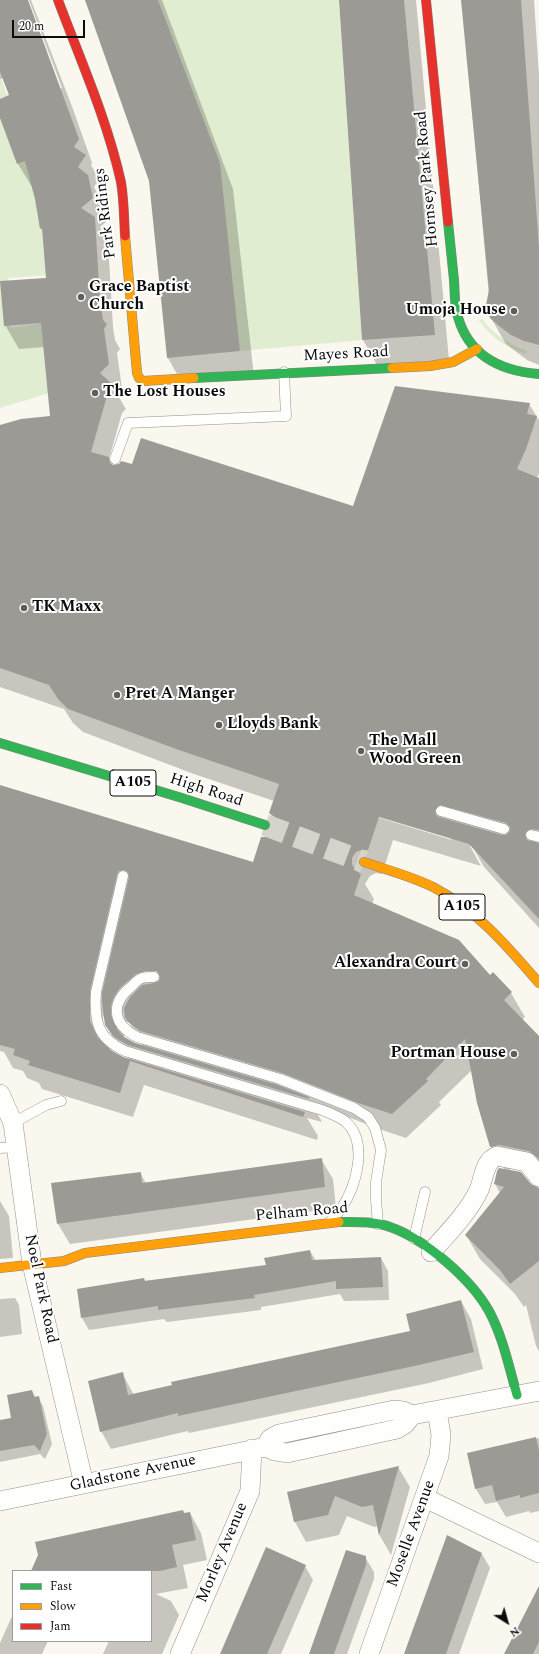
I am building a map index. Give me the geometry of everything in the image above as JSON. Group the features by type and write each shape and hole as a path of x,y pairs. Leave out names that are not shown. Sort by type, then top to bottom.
{"street":[{"name":"Park Ridings","path":"58,0 103,123 121,183 137,373 139,378 144,381"},
{"name":"Hornsey Park Road","path":"426,0 454,302 459,324 477,349"},
{"name":"Mayes Road","path":"144,381 284,372 430,366 453,362 477,349"},
{"path":"477,349 493,362 503,367 516,372 539,374"},
{"name":"High Road","path":"0,743 182,798 265,826"},
{"name":"A105","path":"364,862 432,887 449,896 497,936 539,983"},
{"name":"Noel Park Road","path":"0,1094 13,1123 8,1148 32,1264 84,1484"},
{"path":"431,1252 456,1224 472,1202 479,1189 488,1161 492,1157 497,1156 527,1162 539,1177"},
{"name":"Pelham Road","path":"0,1268 64,1261 85,1253 329,1222 368,1222 378,1224 414,1239 455,1272 476,1292 488,1310 500,1336 516,1395"},
{"name":"Gladstone Avenue","path":"0,1501 259,1448 279,1434 394,1410 403,1411 412,1416 539,1391"},
{"name":"Moselle Avenue","path":"369,1654 439,1456 441,1435 437,1411"},
{"name":"Morley Avenue","path":"180,1654 250,1491 259,1448"},
{"path":"425,1498 539,1553"}],"lane":[{"path":"115,459 128,423 286,416 284,372"},
{"path":"441,811 504,829"},
{"path":"123,876 96,992 95,1011 98,1026 104,1036 114,1046 125,1051 322,1110 346,1122 354,1132 357,1141 359,1156 356,1177 341,1209 329,1222"},
{"path":"154,977 142,978 123,992 118,1000 117,1012 120,1024 126,1031 137,1037 280,1079 354,1108 368,1117 375,1128 381,1150 376,1182 378,1224"},
{"path":"13,1123 46,1105 61,1101"},
{"path":"414,1239 425,1192"}],"green space":[{"path":"158,0 339,0 362,340 240,351 220,163"},
{"path":"0,76 43,190 51,275 8,278 10,328 50,322 56,391 0,408"},
{"path":"482,319 502,338 527,351 526,354 512,349 494,337 479,320"}],"building":[{"name":"The Mall Wood Green","path":"0,0 28,0 79,139 74,147 86,155 78,167 88,175 93,198 81,208 95,217 100,302 103,320 107,324 104,329 109,364 100,373 113,385 109,389 91,452 109,457 110,463 113,465 119,464 121,461 132,464 141,438 353,506 395,386 530,403 527,414 537,416 526,449 517,469 539,478 539,830 530,829 525,834 527,840 539,843 539,919 469,844 379,817 368,850 356,852 352,858 352,864 355,870 361,874 354,895 459,940 490,975 493,972 512,992 504,1000 539,1036 539,1159 529,1151 499,1145 490,1147 477,1103 465,1039 426,1079 428,1081 392,1114 358,1103 282,1073 140,1031 128,1022 125,1017 124,1008 130,997 142,985 159,981 160,977 157,971 146,971 136,974 120,988 114,997 111,1006 111,1015 117,1029 124,1037 135,1043 278,1085 309,1097 309,1099 128,1045 113,1036 105,1025 102,993 129,877 128,872 124,870 119,871 117,875 90,991 90,1021 98,1038 112,1051 123,1057 305,1112 303,1117 130,1061 120,1093 28,1065 30,1061 13,1055 15,1049 0,1045 0,785 253,862 261,837 268,837 274,834 277,829 275,817 269,813 279,784 179,750 68,709 58,699 49,685 0,668 0,425 21,419 50,416 41,323 4,326 0,281 46,278 42,228 40,229 35,199 25,161 17,164 0,118 0,99 9,95 0,72","holes":["440,805 506,823 510,827 510,831 506,835 502,835 439,817 436,815 435,810"]},
{"path":"85,0 158,0 220,163 240,351 167,358 149,181"},
{"path":"339,0 404,0 435,335 362,340"},
{"path":"461,0 521,0 539,247 539,345 524,341 511,335 499,326 490,318 486,305 489,290"},
{"path":"322,1158 325,1187 57,1224 51,1183 141,1172 142,1183"},
{"path":"499,1168 521,1172 531,1184 539,1188 539,1261 510,1284 500,1270 465,1235 504,1187 494,1184"},
{"path":"310,1250 312,1260 381,1257 383,1287 336,1289 336,1281 254,1295 255,1298 158,1310 158,1306 81,1318 77,1289 144,1278 145,1281 266,1265 264,1258"},
{"path":"461,1300 474,1352 178,1416 178,1413 100,1432 88,1381 123,1372 128,1395 172,1385 171,1382 410,1331 406,1314"},
{"path":"32,1390 34,1397 39,1396 47,1434 40,1451 34,1445 0,1451 0,1420 11,1418 7,1395"},
{"path":"536,1437 539,1451 539,1493 520,1498 520,1495 496,1501 492,1485 475,1489 467,1453"},
{"path":"399,1466 379,1536 373,1505 362,1507 335,1496 328,1515 294,1522 287,1492"},
{"path":"183,1510 184,1513 190,1512 196,1540 172,1545 177,1567 160,1571 31,1570 38,1555 35,1542"},
{"path":"447,1535 482,1553 446,1654 404,1654"},
{"path":"266,1547 306,1565 267,1654 220,1654"},
{"path":"346,1550 366,1556 366,1565 334,1654 309,1654"},
{"path":"539,1586 539,1642 533,1654 504,1654"}],"tunnel":[{"path":"265,825 364,862"}],"traffic: fast":[{"path":"448,222 456,308 463,331 478,351 488,359 512,369 539,374"},
{"path":"194,378 392,368"},
{"path":"0,743 182,798 265,825"},
{"path":"339,1222 365,1222 378,1224 404,1233 432,1250 459,1274 481,1299 494,1321 505,1352 517,1395"}],"traffic: slow":[{"path":"125,236 137,373 139,378 143,381 194,378"},
{"path":"392,368 430,366 453,362 477,349"},
{"path":"364,862 399,873 433,887 449,896 463,906 490,930 539,983"},
{"path":"0,1268 64,1261 85,1253 339,1222"}],"traffic: jam":[{"path":"58,0 101,112 115,159 122,189 125,236"},
{"path":"426,0 448,222"}],"place":[{"name":"Grace Baptist Church","path":"81,297"},
{"name":"Umoja House","path":"514,311"},
{"name":"The Lost Houses","path":"95,393"},
{"name":"TK Maxx","path":"24,608"},
{"name":"Pret A Manger","path":"117,695"},
{"name":"Lloyds Bank","path":"219,725"},
{"name":"The Mall Wood Green","path":"361,751"},
{"name":"Alexandra Court","path":"465,964"},
{"name":"Portman House","path":"514,1054"}]}
